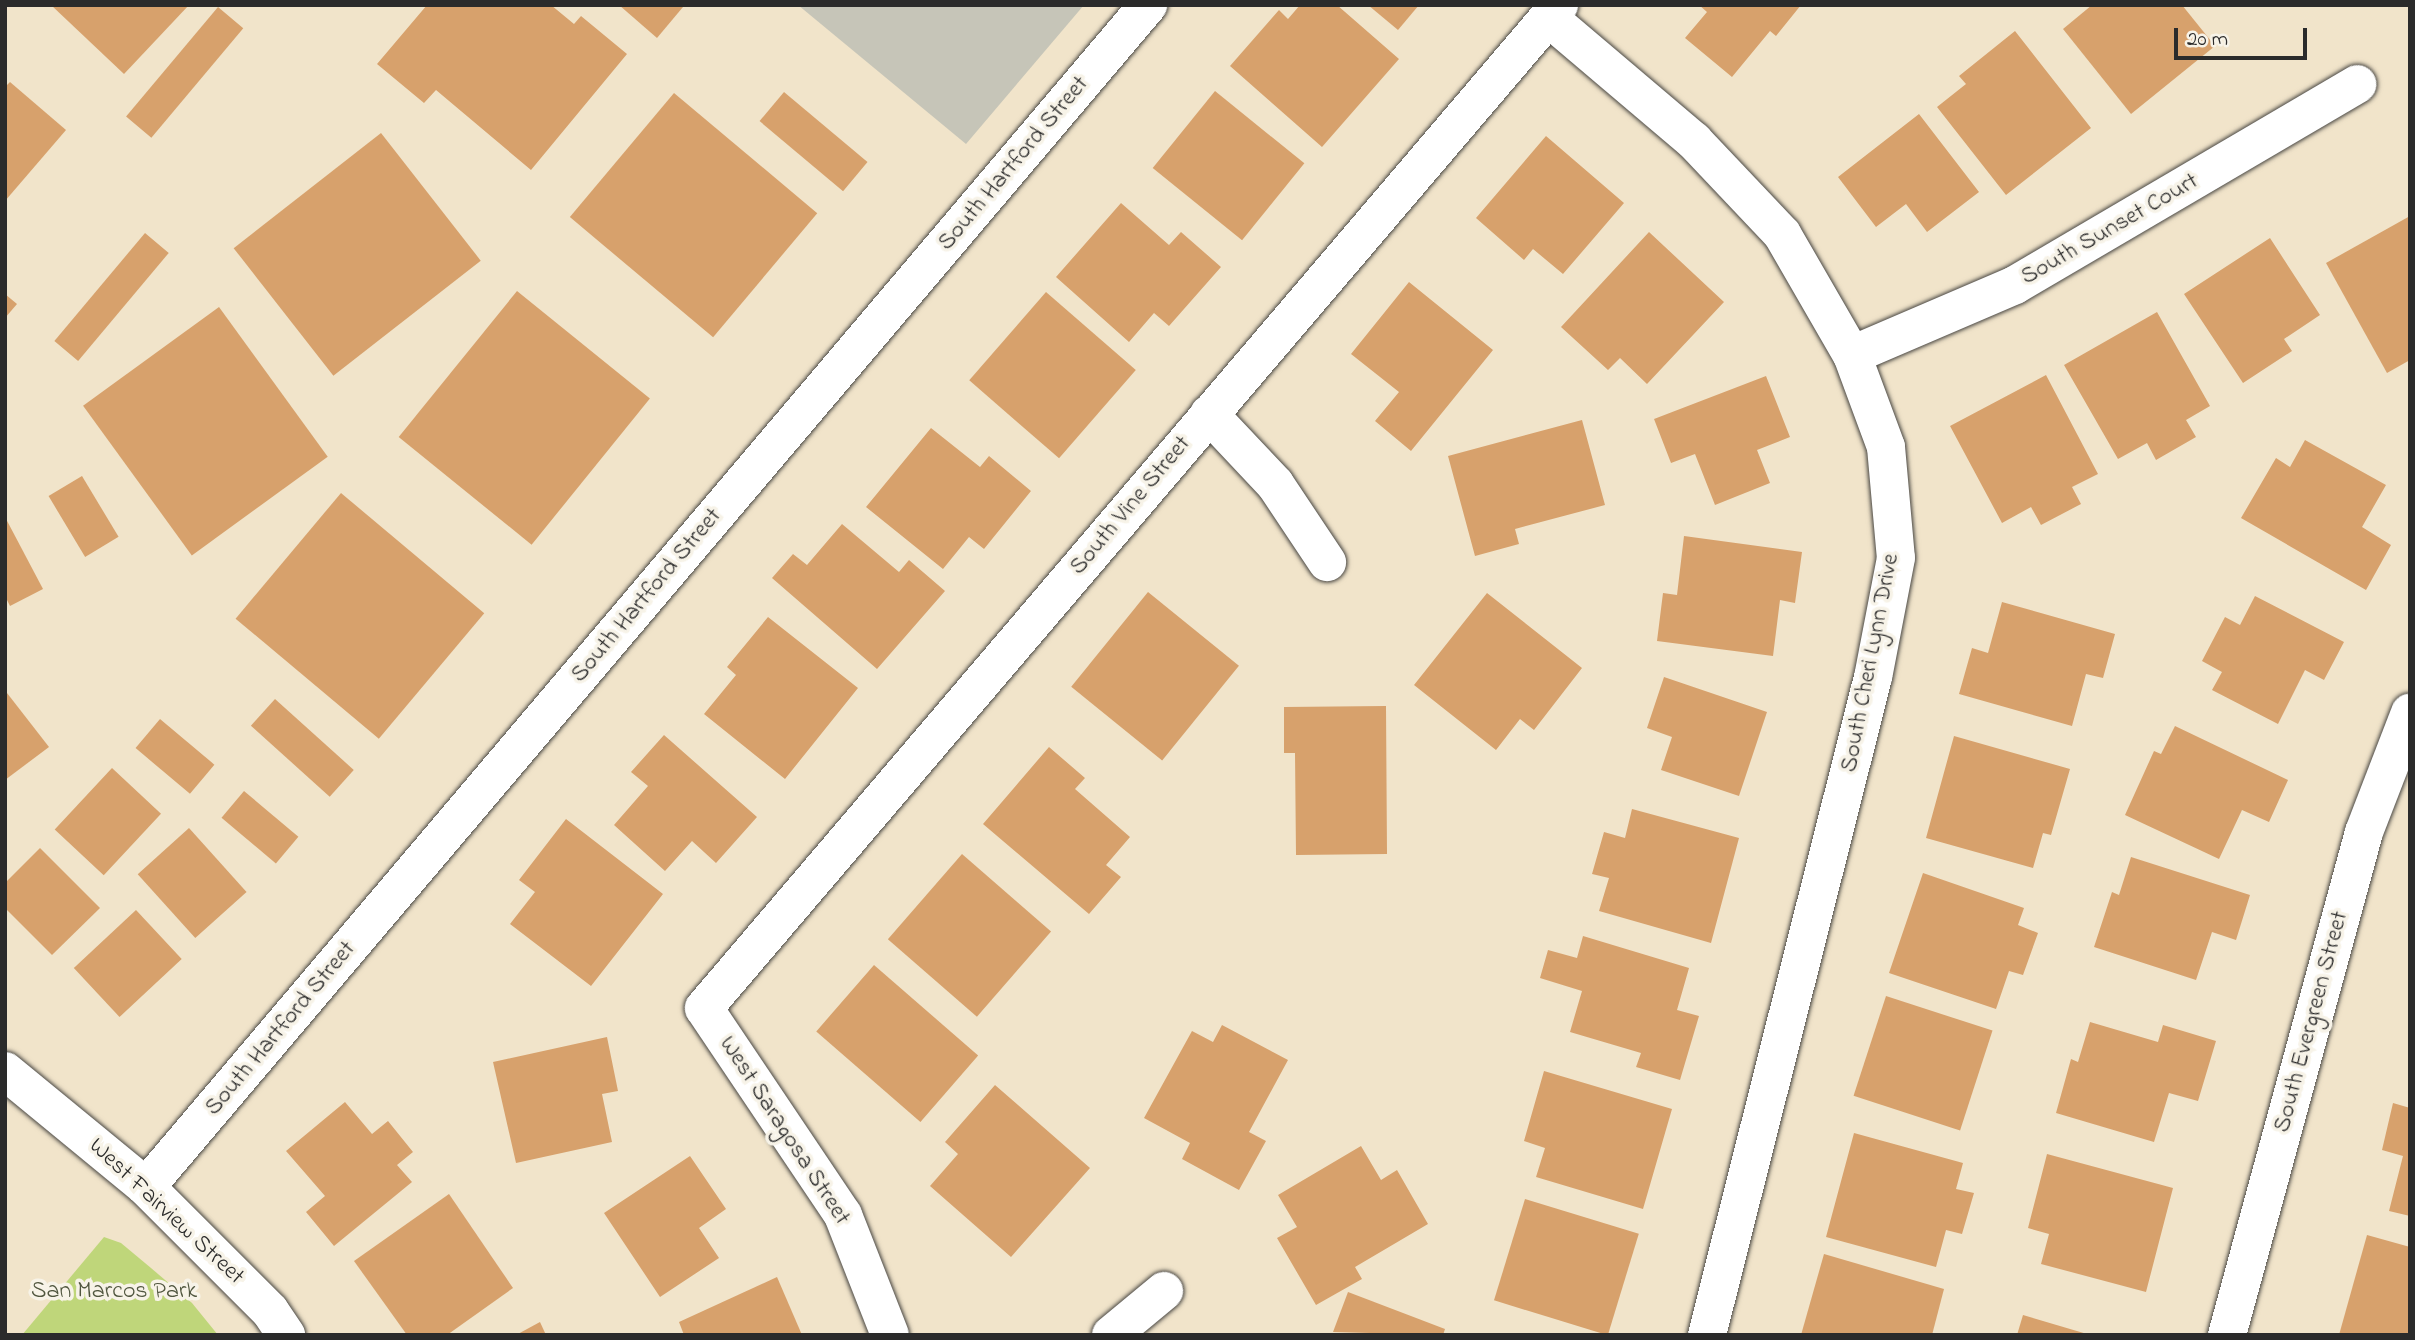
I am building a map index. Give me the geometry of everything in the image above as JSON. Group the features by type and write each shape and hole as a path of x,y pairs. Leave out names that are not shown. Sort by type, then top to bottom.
{"street":[{"name":"South Hartford Street","path":"146,1187 1148,5"},
{"name":"South Cheri Lynn Drive","path":"1554,12 1694,141 1782,234 1852,355 1886,447 1896,558 1873,677 1707,1335"},
{"name":"South Vine Street","path":"704,1008 1554,12"},
{"name":"South Sunset Court","path":"1852,355 2015,285 2357,84"},
{"path":"1209,414 1275,484 1327,562"},
{"name":"South Evergreen Street","path":"2227,1335 2364,832 2410,713"},
{"name":"West Saragosa Street","path":"704,1008 843,1215 890,1335"},
{"name":"West Fairview Street","path":"5,1071 146,1187 270,1311 286,1335"},
{"path":"1111,1335 1164,1291"}],"shaded area":[{"path":"798,5 1084,5 966,144"}],"green space":[{"name":"San Marcos Park","path":"104,1237 121,1243 192,1303 218,1335 22,1335"}],"building":[{"path":"51,5 189,5 124,74"},
{"path":"427,5 551,5 574,24 581,16 627,54 531,170 436,90 424,103 377,64"},
{"path":"619,5 680,5 683,7 657,38"},
{"path":"1300,5 1337,5 1399,59 1322,147 1230,66 1279,10 1288,19"},
{"path":"1368,5 1419,5 1398,30"},
{"path":"1699,5 1801,5 1776,36 1770,31 1732,77 1685,38 1707,12"},
{"path":"2092,5 2182,5 2215,46 2131,114 2063,29"},
{"path":"218,7 243,28 151,138 126,117"},
{"path":"2015,31 2091,128 2006,195 1937,107 1966,84 1959,76"},
{"path":"10,82 66,130 5,201 5,87"},
{"path":"1215,91 1304,163 1242,240 1153,168"},
{"path":"784,92 867,162 843,191 760,121"},
{"path":"674,93 817,213 713,337 570,217"},
{"path":"1919,114 1979,192 1927,232 1906,204 1876,227 1838,177"},
{"path":"381,133 481,261 333,376 234,248"},
{"path":"1546,136 1624,203 1563,274 1533,249 1524,260 1476,218"},
{"path":"1121,203 1169,245 1181,232 1221,267 1169,326 1154,313 1129,342 1056,277"},
{"path":"2410,216 2410,360 2387,373 2326,263"},
{"path":"1649,232 1724,302 1647,384 1620,358 1608,370 1561,327"},
{"path":"145,233 169,253 78,361 54,341"},
{"path":"2270,238 2320,315 2284,339 2292,351 2243,383 2184,294"},
{"path":"1409,282 1493,350 1411,451 1375,421 1399,392 1351,354"},
{"path":"517,291 650,399 532,545 399,437"},
{"path":"1046,292 1136,370 1059,458 969,380"},
{"path":"5,294 17,304 5,318"},
{"path":"219,307 328,457 192,555 83,406"},
{"path":"2157,312 2210,406 2186,420 2196,437 2156,460 2147,443 2118,459 2064,365"},
{"path":"2046,375 2098,474 2072,487 2081,504 2041,525 2031,507 2002,523 1950,426"},
{"path":"1766,376 1790,437 1757,450 1770,483 1715,505 1695,454 1671,463 1654,419"},
{"path":"1582,420 1605,505 1515,529 1519,544 1475,556 1448,456"},
{"path":"931,428 980,467 989,456 1031,491 984,549 969,537 943,569 866,507"},
{"path":"2305,440 2386,485 2362,527 2391,545 2366,590 2241,518 2276,458 2290,467"},
{"path":"82,476 119,537 85,557 49,496"},
{"path":"341,493 484,613 379,739 236,619"},
{"path":"5,517 43,589 10,606 5,596"},
{"path":"842,524 899,572 909,560 945,591 877,669 772,578 793,554 807,565"},
{"path":"1684,536 1802,552 1795,603 1780,600 1773,656 1657,641 1663,593 1677,595"},
{"path":"1148,592 1239,666 1162,760 1071,687"},
{"path":"1487,593 1582,668 1534,730 1520,719 1496,750 1414,685"},
{"path":"2255,596 2344,642 2324,680 2305,670 2278,724 2212,690 2222,672 2202,661 2225,617 2240,625"},
{"path":"2002,602 2115,634 2103,678 2086,674 2072,726 1959,694 1972,648 1988,653"},
{"path":"768,617 858,688 785,779 704,714 736,675 727,667"},
{"path":"1664,677 1767,712 1739,796 1661,770 1672,737 1647,728"},
{"path":"7,693 49,747 5,780 5,695"},
{"path":"275,699 354,770 330,797 251,726"},
{"path":"1386,706 1387,854 1296,855 1295,753 1284,753 1284,707"},
{"path":"160,719 214,765 190,794 136,748"},
{"path":"2175,726 2288,780 2269,822 2242,810 2219,859 2125,815 2154,751 2161,754"},
{"path":"664,735 757,817 716,863 692,841 665,871 614,825 648,786 631,772"},
{"path":"1954,736 2070,769 2051,835 2043,833 2033,868 1926,838"},
{"path":"1049,747 1085,778 1075,789 1130,837 1106,865 1121,877 1089,914 983,824"},
{"path":"112,768 161,814 104,875 55,829"},
{"path":"244,791 298,837 276,863 222,818"},
{"path":"1632,809 1739,838 1711,943 1599,911 1609,878 1592,874 1604,832 1625,838"},
{"path":"566,819 663,894 591,986 510,924 535,892 519,880"},
{"path":"189,828 247,892 195,938 138,874"},
{"path":"40,848 100,908 52,955 5,908 5,883"},
{"path":"962,854 1051,931 977,1017 888,939"},
{"path":"2131,857 2250,895 2236,940 2212,932 2196,980 2094,947 2112,892 2119,895"},
{"path":"1923,873 2024,908 2018,925 2038,933 2023,975 2009,971 1996,1009 1889,973"},
{"path":"136,910 182,959 120,1017 74,968"},
{"path":"1583,936 1689,968 1677,1010 1699,1016 1680,1080 1636,1067 1641,1053 1570,1032 1582,991 1540,978 1548,950 1577,958"},
{"path":"874,965 978,1056 920,1122 816,1031"},
{"path":"1886,996 1993,1031 1960,1130 1854,1096"},
{"path":"2090,1022 2158,1042 2163,1025 2216,1041 2198,1101 2169,1093 2154,1142 2056,1113 2071,1059 2078,1062"},
{"path":"1222,1025 1288,1060 1249,1132 1266,1141 1239,1190 1182,1159 1190,1143 1144,1118 1192,1031 1213,1042"},
{"path":"607,1037 618,1091 602,1094 612,1142 516,1163 493,1062"},
{"path":"1544,1071 1672,1109 1643,1209 1536,1177 1545,1148 1524,1141"},
{"path":"995,1085 1090,1168 1011,1257 930,1186 958,1154 945,1142"},
{"path":"345,1102 372,1134 388,1121 413,1152 397,1165 412,1182 334,1246 306,1212 325,1196 286,1151"},
{"path":"2393,1103 2410,1108 2410,1216 2389,1211 2403,1156 2382,1150"},
{"path":"1854,1133 1963,1163 1956,1189 1974,1193 1962,1234 1946,1230 1936,1267 1826,1237"},
{"path":"1361,1146 1381,1180 1397,1170 1428,1224 1355,1267 1362,1279 1316,1305 1277,1238 1297,1227 1278,1195"},
{"path":"2047,1154 2173,1188 2146,1292 2041,1264 2049,1234 2028,1228"},
{"path":"690,1156 726,1209 699,1228 719,1258 660,1297 604,1213"},
{"path":"449,1194 513,1288 447,1335 407,1335 354,1261"},
{"path":"1525,1199 1639,1234 1608,1335 1494,1300"},
{"path":"2367,1235 2410,1247 2410,1335 2339,1335"},
{"path":"1824,1254 1944,1289 1932,1335 1801,1335"},
{"path":"777,1277 802,1335 684,1335 679,1322"},
{"path":"1348,1292 1445,1329 1443,1335 1333,1332"},
{"path":"2023,1315 2087,1334 2087,1335 2017,1335"},
{"path":"540,1322 546,1335 516,1335"}]}
